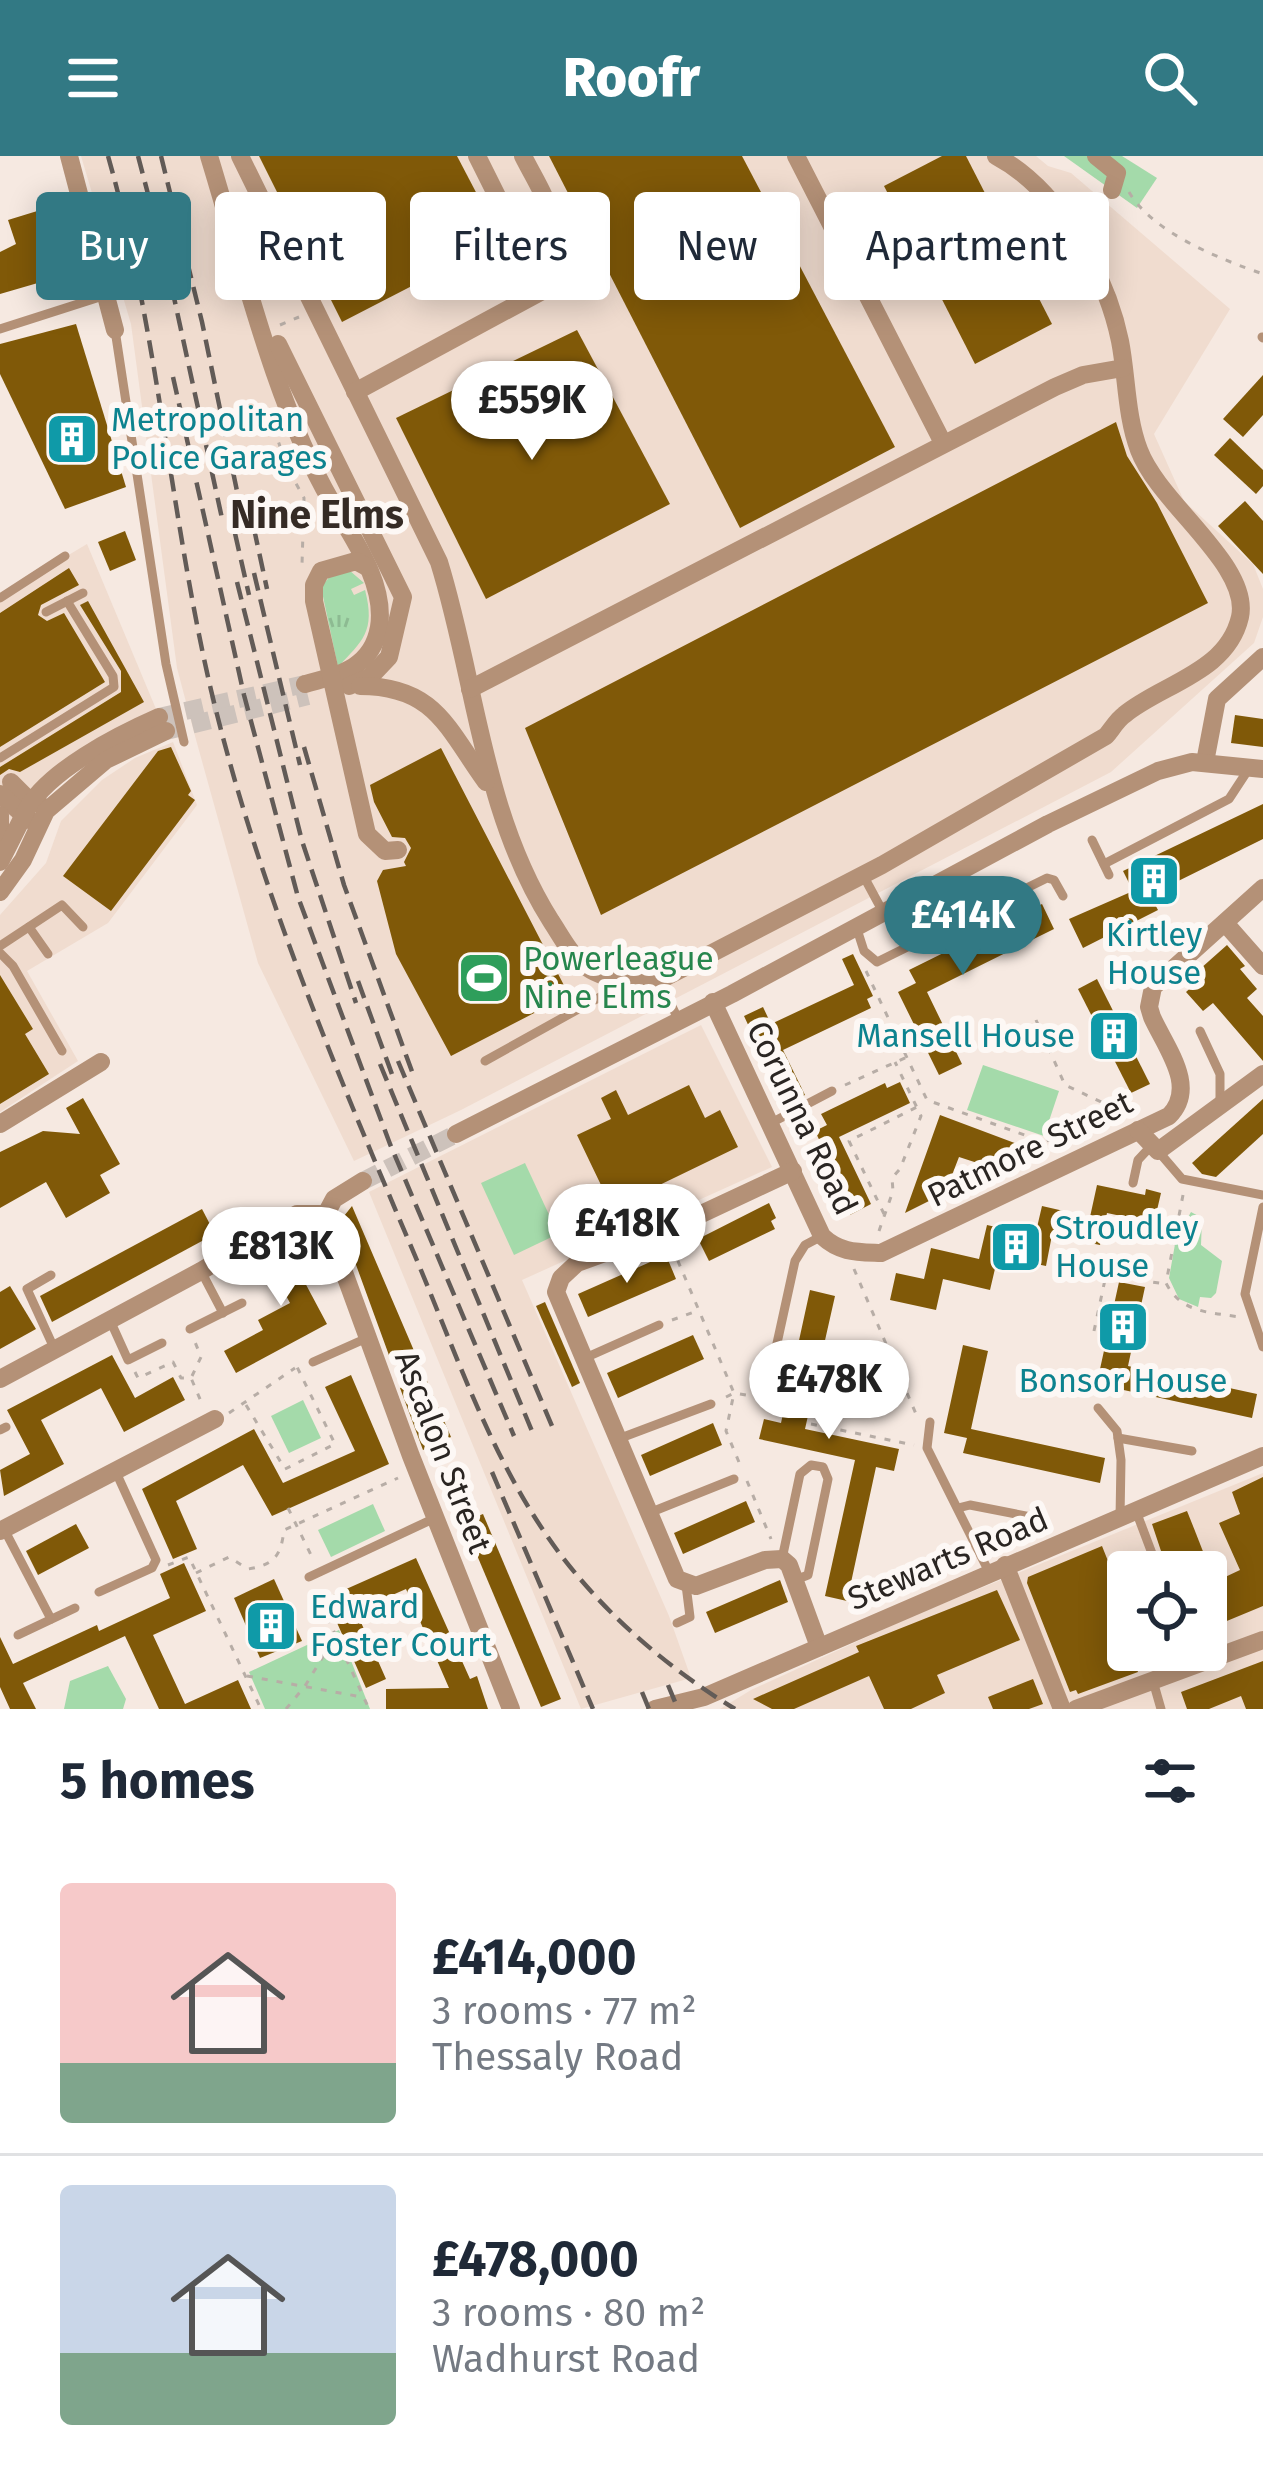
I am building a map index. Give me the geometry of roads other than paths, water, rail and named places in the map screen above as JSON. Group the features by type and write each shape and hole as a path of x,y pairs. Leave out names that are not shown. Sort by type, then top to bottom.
{"street":[{"path":"69,156 79,192"},
{"path":"209,156 220,192"},
{"path":"240,156 439,562 493,790 541,904 586,966 602,974 659,980 863,875 1106,736 1120,717 1183,682 1212,659 1237,627 1242,604 1232,572 1159,488 1139,451 1112,311 1068,224 1037,184 996,156"},
{"path":"477,156 495,192"},
{"path":"523,156 541,192"},
{"path":"796,156 944,443"},
{"path":"1096,156 1114,181"},
{"path":"107,300 115,331"},
{"path":"254,300 289,404 328,496 374,585 379,628 368,654 353,671 307,690 382,686 427,702 442,716 493,790"},
{"path":"267,300 278,344 403,597 389,657 370,677 350,686"},
{"path":"355,392 525,300"},
{"path":"470,688 1067,382 1123,368"},
{"path":"367,567 356,560 332,565 314,585 325,654 367,834 385,851 398,850"},
{"path":"1205,762 1217,699 1263,657"},
{"path":"0,862 77,762 163,724"},
{"path":"456,1134 1158,771 1205,762 1257,768"},
{"path":"6,788 34,813"},
{"path":"0,892 23,860 34,813"},
{"path":"0,814 0,837"},
{"name":"Patmore Street","path":"846,1251 881,1253 1143,1141 1180,1105 1184,1090 1149,1007 1154,987 1263,888"},
{"path":"1225,922 1263,966"},
{"name":"Corunna Road","path":"712,1002 823,1236 846,1251"},
{"path":"0,1124 101,1062"},
{"path":"1143,1141 1175,1142 1263,1074"},
{"path":"793,1171 665,1231 577,1263 561,1278 556,1292 677,1580 696,1586 778,1558 789,1565 819,1647"},
{"path":"0,1379 298,1214 326,1214 334,1199 354,1182"},
{"name":"Ascalon Street","path":"326,1214 417,1470 511,1709"},
{"path":"2,1530 213,1421"},
{"name":"Stewarts Road","path":"655,1709 704,1696 1263,1456"},
{"path":"997,1568 1062,1709"},
{"path":"1076,1709 1263,1640"}],"lane":[{"path":"0,329 90,300"},
{"path":"115,331 166,664 184,742"},
{"path":"0,598 65,556"},
{"path":"46,612 83,592"},
{"path":"0,758 115,684 67,601"},
{"path":"1092,839 1106,870 1229,800 1257,768"},
{"path":"863,875 883,912"},
{"path":"856,926 864,951 877,962 1047,878 1054,880 1063,896"},
{"path":"62,1052 0,950 62,905 83,928"},
{"path":"29,927 48,955"},
{"path":"485,1061 632,979"},
{"path":"659,980 679,1019"},
{"path":"1200,1031 1220,1074 1220,1103"},
{"path":"771,1123 832,1091"},
{"path":"1132,1183 1143,1141 1182,1179 1263,1195"},
{"path":"1263,1207 1245,1294 1263,1348"},
{"path":"764,1398 795,1262 806,1245 823,1236"},
{"path":"201,1271 223,1313"},
{"path":"51,1275 26,1288 53,1348"},
{"path":"190,1329 242,1304"},
{"path":"109,1318 128,1360 162,1343"},
{"path":"585,1358 659,1325"},
{"path":"313,1362 368,1338"},
{"path":"618,1439 712,1403"},
{"path":"1099,1408 1118,1438 1128,1515 1148,1551"},
{"path":"930,1422 927,1443 958,1508 997,1568"},
{"path":"1118,1438 1192,1451"},
{"path":"778,1558 800,1474 811,1465 823,1467 828,1479 808,1575 794,1580"},
{"path":"99,1592 152,1568 156,1560 115,1470"},
{"path":"649,1513 734,1479"},
{"path":"958,1508 970,1505 1036,1518"},
{"path":"314,1574 435,1518"},
{"path":"2,1530 51,1619"},
{"path":"677,1623 690,1618 686,1586"},
{"path":"18,1635 75,1609"},
{"path":"1153,1681 1162,1709"}],"tunnel":[{"path":"159,717 305,684"},
{"path":"166,731 308,696"},
{"path":"363,1181 456,1134"}],"railway":[{"path":"108,156 152,355 211,690 251,833 325,1040 476,1404 536,1519 560,1554 619,1620 663,1659 735,1709"},
{"path":"138,156 223,523"},
{"path":"161,156 243,520"},
{"path":"173,377 244,695 298,897 390,1144 514,1436"},
{"path":"248,501 267,589"},
{"path":"229,507 249,595"},
{"path":"254,573 300,765"},
{"path":"237,582 302,841 356,1003"},
{"path":"304,747 344,885 414,1077"},
{"path":"358,981 393,1077"},
{"path":"398,1061 552,1426"},
{"path":"380,1064 534,1436"},
{"path":"492,1472 593,1709"},
{"path":"668,1685 678,1709"},
{"path":"642,1692 649,1709"}],"place":[{"name":"Metropolitan Police Garages","path":"72,439"},
{"name":"Kirtley House","path":"1154,881"},
{"name":"Powerleague Nine Elms","path":"484,978"},
{"name":"Mansell House","path":"1114,1036"},
{"name":"Stroudley House","path":"1016,1247"},
{"name":"Bonsor House","path":"1123,1327"},
{"name":"Edward Foster Court","path":"271,1626"}],"district":[{"name":"Nine Elms","path":"317,515"}]}
